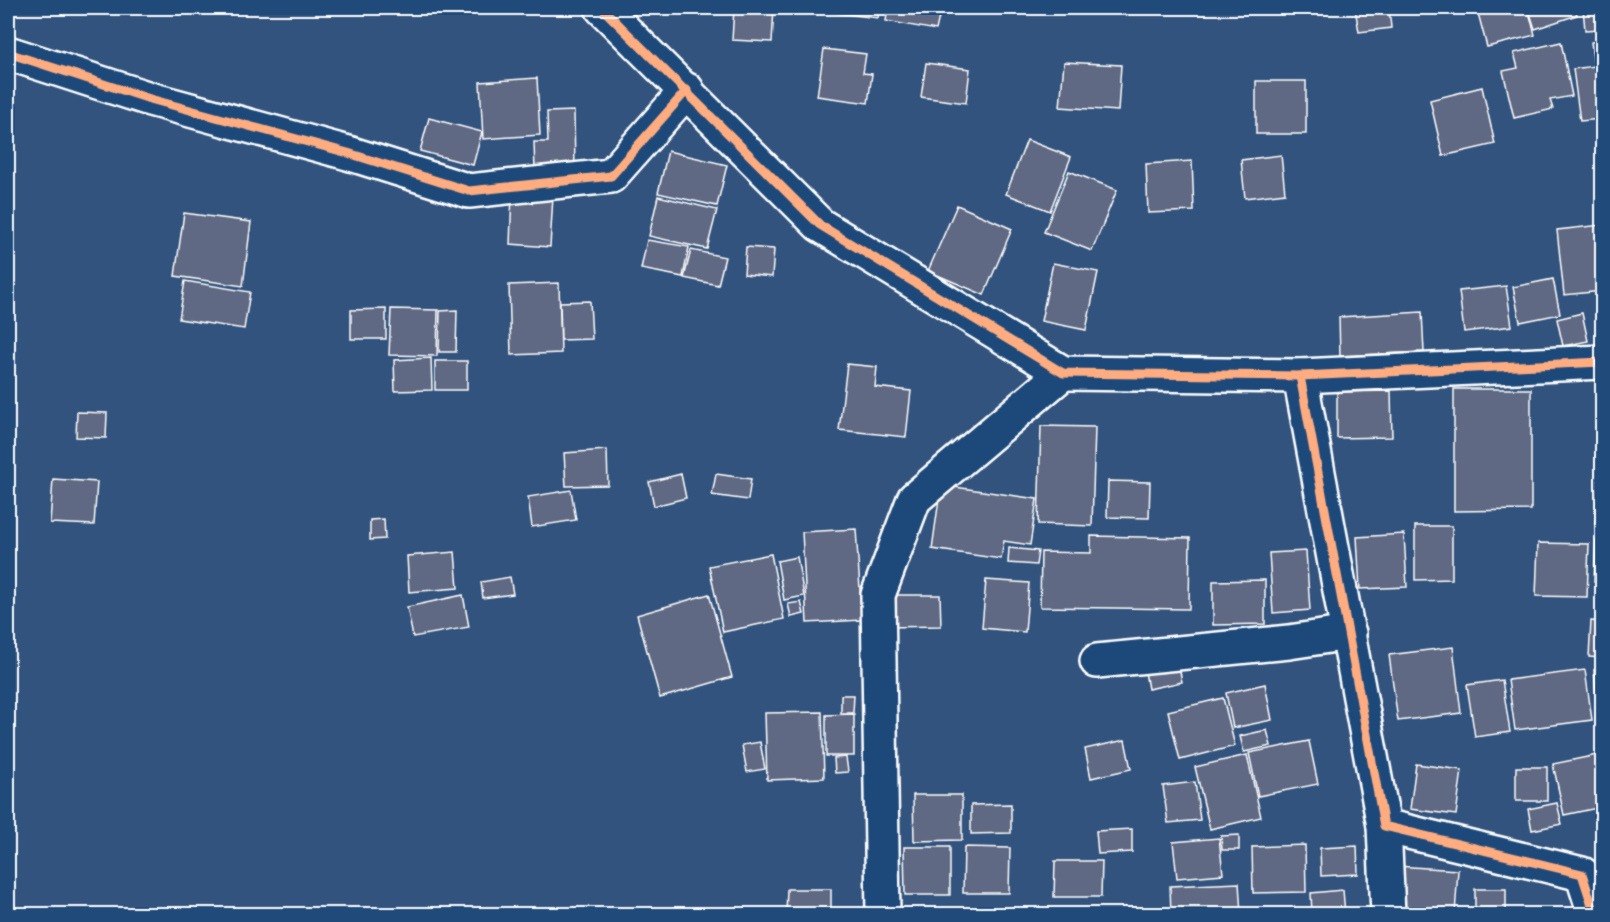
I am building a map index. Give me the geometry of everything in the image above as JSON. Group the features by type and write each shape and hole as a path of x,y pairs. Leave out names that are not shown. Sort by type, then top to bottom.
{"street":[{"path":"602,8 687,90 820,225 1064,373 1300,376 1602,362"},
{"path":"8,53 150,99 348,153 469,191 611,176 687,90"},
{"path":"884,915 878,595 914,500 1064,373"},
{"path":"1300,376 1384,826 1388,915"},
{"path":"1097,661 1289,642 1349,633"},
{"path":"1384,826 1582,874 1595,915"}],"building":[{"path":"734,8 774,8 772,42 732,40"},
{"path":"838,8 879,8 878,18 837,13"},
{"path":"888,8 941,8 936,30 886,21"},
{"path":"1355,8 1389,8 1391,28 1359,32"},
{"path":"1500,8 1528,8 1535,35 1487,47 1478,13"},
{"path":"1575,8 1577,15 1535,29 1529,10"},
{"path":"1583,8 1602,8 1602,29 1585,30"},
{"path":"1602,40 1602,65 1594,66 1591,42"},
{"path":"1561,42 1572,96 1550,100 1553,109 1514,118 1503,71 1518,68 1514,53"},
{"path":"824,49 866,54 863,73 872,74 868,103 817,96"},
{"path":"1064,62 1121,65 1118,111 1060,107"},
{"path":"926,63 970,69 966,103 921,97"},
{"path":"1602,65 1602,119 1580,121 1573,69"},
{"path":"537,78 540,135 483,139 480,82"},
{"path":"1256,81 1306,81 1306,134 1256,134"},
{"path":"1482,87 1495,144 1443,156 1430,100"},
{"path":"574,111 575,170 535,171 534,142 548,142 547,112"},
{"path":"429,118 482,132 473,165 420,151"},
{"path":"1027,140 1071,157 1050,211 1006,194"},
{"path":"668,151 727,165 717,206 658,193"},
{"path":"1281,155 1285,193 1245,198 1241,160"},
{"path":"1192,161 1194,211 1148,213 1146,164"},
{"path":"1069,171 1117,190 1092,251 1044,232"},
{"path":"512,193 553,196 550,247 510,244"},
{"path":"658,196 717,210 707,249 649,236"},
{"path":"957,205 1012,229 984,295 928,271"},
{"path":"184,213 251,222 243,286 175,276"},
{"path":"1602,225 1602,291 1564,295 1557,230"},
{"path":"647,240 689,247 683,277 641,269"},
{"path":"746,247 774,249 772,277 744,274"},
{"path":"691,250 725,257 718,285 684,278"},
{"path":"1053,263 1098,272 1086,330 1041,321"},
{"path":"1553,279 1560,314 1520,322 1513,287"},
{"path":"185,281 250,292 244,329 179,319"},
{"path":"559,283 561,353 511,355 509,285"},
{"path":"1506,286 1512,326 1464,332 1459,291"},
{"path":"590,301 592,339 561,340 560,302"},
{"path":"386,309 386,339 351,339 351,310"},
{"path":"391,309 438,310 437,356 389,355"},
{"path":"457,310 456,352 439,352 440,311"},
{"path":"1422,312 1424,352 1340,356 1339,317"},
{"path":"1582,313 1588,341 1563,346 1557,319"},
{"path":"431,358 432,390 395,391 394,360"},
{"path":"435,361 467,361 467,390 435,390"},
{"path":"847,364 877,367 875,387 911,391 906,437 839,430"},
{"path":"1454,389 1531,389 1531,510 1454,511"},
{"path":"1391,391 1392,437 1337,438 1337,392"},
{"path":"77,412 107,413 106,438 76,437"},
{"path":"1041,426 1095,427 1092,526 1038,524"},
{"path":"607,450 608,485 566,486 564,453"},
{"path":"681,474 686,498 654,506 649,482"},
{"path":"716,474 751,479 748,500 712,495"},
{"path":"1600,474 1602,474 1602,525 1595,524"},
{"path":"53,479 97,482 94,525 50,523"},
{"path":"1108,481 1150,482 1149,518 1107,517"},
{"path":"941,485 1037,499 1030,545 1004,541 1001,559 932,549"},
{"path":"571,490 576,520 532,527 528,497"},
{"path":"384,519 385,539 370,540 370,520"},
{"path":"1415,526 1452,526 1452,579 1415,580"},
{"path":"856,529 862,620 807,623 802,532"},
{"path":"1404,534 1407,587 1360,589 1357,537"},
{"path":"1091,536 1190,538 1189,609 1040,607 1041,552 1091,553"},
{"path":"1596,540 1602,540 1602,582 1594,582"},
{"path":"1538,543 1589,544 1587,597 1536,596"},
{"path":"1009,548 1038,551 1036,565 1008,563"},
{"path":"1306,551 1310,610 1273,613 1269,553"},
{"path":"455,552 458,588 409,592 407,556"},
{"path":"771,554 784,619 723,632 709,566"},
{"path":"797,557 804,596 784,600 777,561"},
{"path":"510,577 513,594 483,598 481,582"},
{"path":"986,580 1029,583 1025,632 982,628"},
{"path":"1265,580 1265,624 1213,625 1213,581"},
{"path":"709,594 732,677 660,698 637,615"},
{"path":"463,595 469,627 413,637 407,607"},
{"path":"888,595 940,595 941,626 888,627"},
{"path":"801,602 804,614 791,617 788,604"},
{"path":"1591,621 1602,622 1602,658 1589,657"},
{"path":"1453,647 1461,713 1398,721 1389,655"},
{"path":"1178,660 1182,682 1148,689 1144,666"},
{"path":"1585,670 1592,720 1515,730 1508,680"},
{"path":"1594,670 1602,670 1602,716 1598,717"},
{"path":"1502,680 1510,732 1475,737 1467,685"},
{"path":"1265,684 1272,720 1233,728 1226,693"},
{"path":"841,695 854,695 853,713 841,713"},
{"path":"1223,698 1235,746 1180,760 1168,711"},
{"path":"822,712 824,778 767,780 765,713"},
{"path":"854,714 854,756 826,756 826,715"},
{"path":"1267,730 1271,746 1244,752 1240,736"},
{"path":"1125,740 1131,769 1091,778 1085,749"},
{"path":"1309,741 1318,784 1258,796 1249,753"},
{"path":"760,742 765,769 747,772 742,745"},
{"path":"1602,754 1602,807 1564,815 1553,764"},
{"path":"1247,755 1261,817 1210,829 1195,767"},
{"path":"846,757 848,772 835,773 834,758"},
{"path":"1416,764 1462,770 1456,815 1410,809"},
{"path":"1516,767 1547,767 1547,801 1516,801"},
{"path":"1195,782 1200,820 1168,823 1163,786"},
{"path":"913,795 962,795 962,840 914,841"},
{"path":"1557,803 1562,824 1532,830 1528,809"},
{"path":"1011,804 1011,833 971,834 971,805"},
{"path":"1132,829 1132,852 1098,854 1096,831"},
{"path":"1239,835 1239,850 1222,850 1221,836"},
{"path":"1219,838 1223,874 1177,878 1173,842"},
{"path":"1305,845 1306,892 1253,893 1252,847"},
{"path":"1357,846 1358,874 1321,876 1320,848"},
{"path":"904,847 950,847 950,895 905,895"},
{"path":"964,847 1010,848 1009,893 963,893"},
{"path":"1055,861 1102,861 1101,897 1054,897"},
{"path":"1396,866 1458,870 1455,914 1393,914"},
{"path":"1239,883 1241,914 1171,914 1170,886"},
{"path":"787,889 831,889 831,914 786,914"},
{"path":"1475,889 1506,889 1506,914 1475,914"},
{"path":"1343,890 1345,914 1312,914 1311,893"}],"cycle path":[{"path":"602,8 820,225 1063,373 1300,376 1602,362"},
{"path":"8,53 150,99 348,153 469,191 611,176 687,90"},
{"path":"1300,376 1384,826 1582,874 1595,914"}]}
